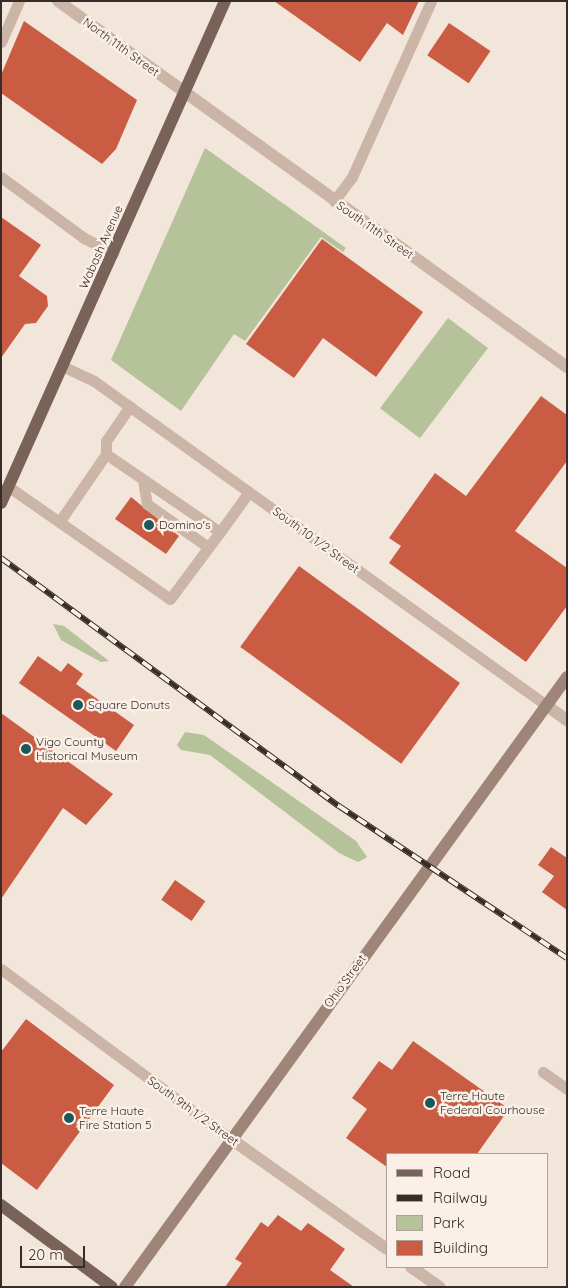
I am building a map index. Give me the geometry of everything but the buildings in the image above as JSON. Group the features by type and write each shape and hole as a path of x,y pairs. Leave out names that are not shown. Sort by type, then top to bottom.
{"main road":[{"name":"Wabash Avenue","path":"1,503 225,1"},
{"path":"1,1205 112,1287"}],"street":[{"name":"North 11th Street","path":"58,1 184,94"},
{"name":"South 11th Street","path":"184,94 567,367"},
{"name":"Ohio Street","path":"125,1287 567,676"},
{"name":"South 10 1/2 Street","path":"546,705 567,720"},
{"name":"South 9th 1/2 Street","path":"231,1138 386,1248"},
{"path":"413,1268 440,1287"}],"lane":[{"path":"1,42 20,1"},
{"path":"334,201 352,177 431,1"},
{"path":"1,178 84,238 113,253"},
{"name":"South 10 1/2 Street","path":"62,366 94,381 130,406 546,705"},
{"path":"60,521 106,454 106,441 130,406"},
{"path":"106,454 220,532"},
{"path":"143,480 147,504 208,547"},
{"path":"9,487 170,599 249,492"},
{"name":"South 9th 1/2 Street","path":"1,969 231,1138"},
{"path":"543,1072 567,1089"}],"green space":[{"path":"205,148 346,248 343,252 321,237 245,341 234,334 181,411 111,360"},
{"path":"448,318 488,348 420,438 380,408"},
{"path":"53,624 64,626 109,661 101,662 61,640"},
{"path":"185,732 204,735 356,841 367,857 358,862 339,853 210,755 181,750 177,745"}],"railway":[{"path":"1,558 339,806 567,958"}],"place":[{"name":"Domino's","path":"149,525"},
{"name":"Square Donuts","path":"78,705"},
{"name":"Vigo County Historical Museum","path":"26,749"},
{"name":"Terre Haute Federal Courhouse","path":"430,1103"},
{"name":"Terre Haute Fire Station 5","path":"69,1118"}]}
